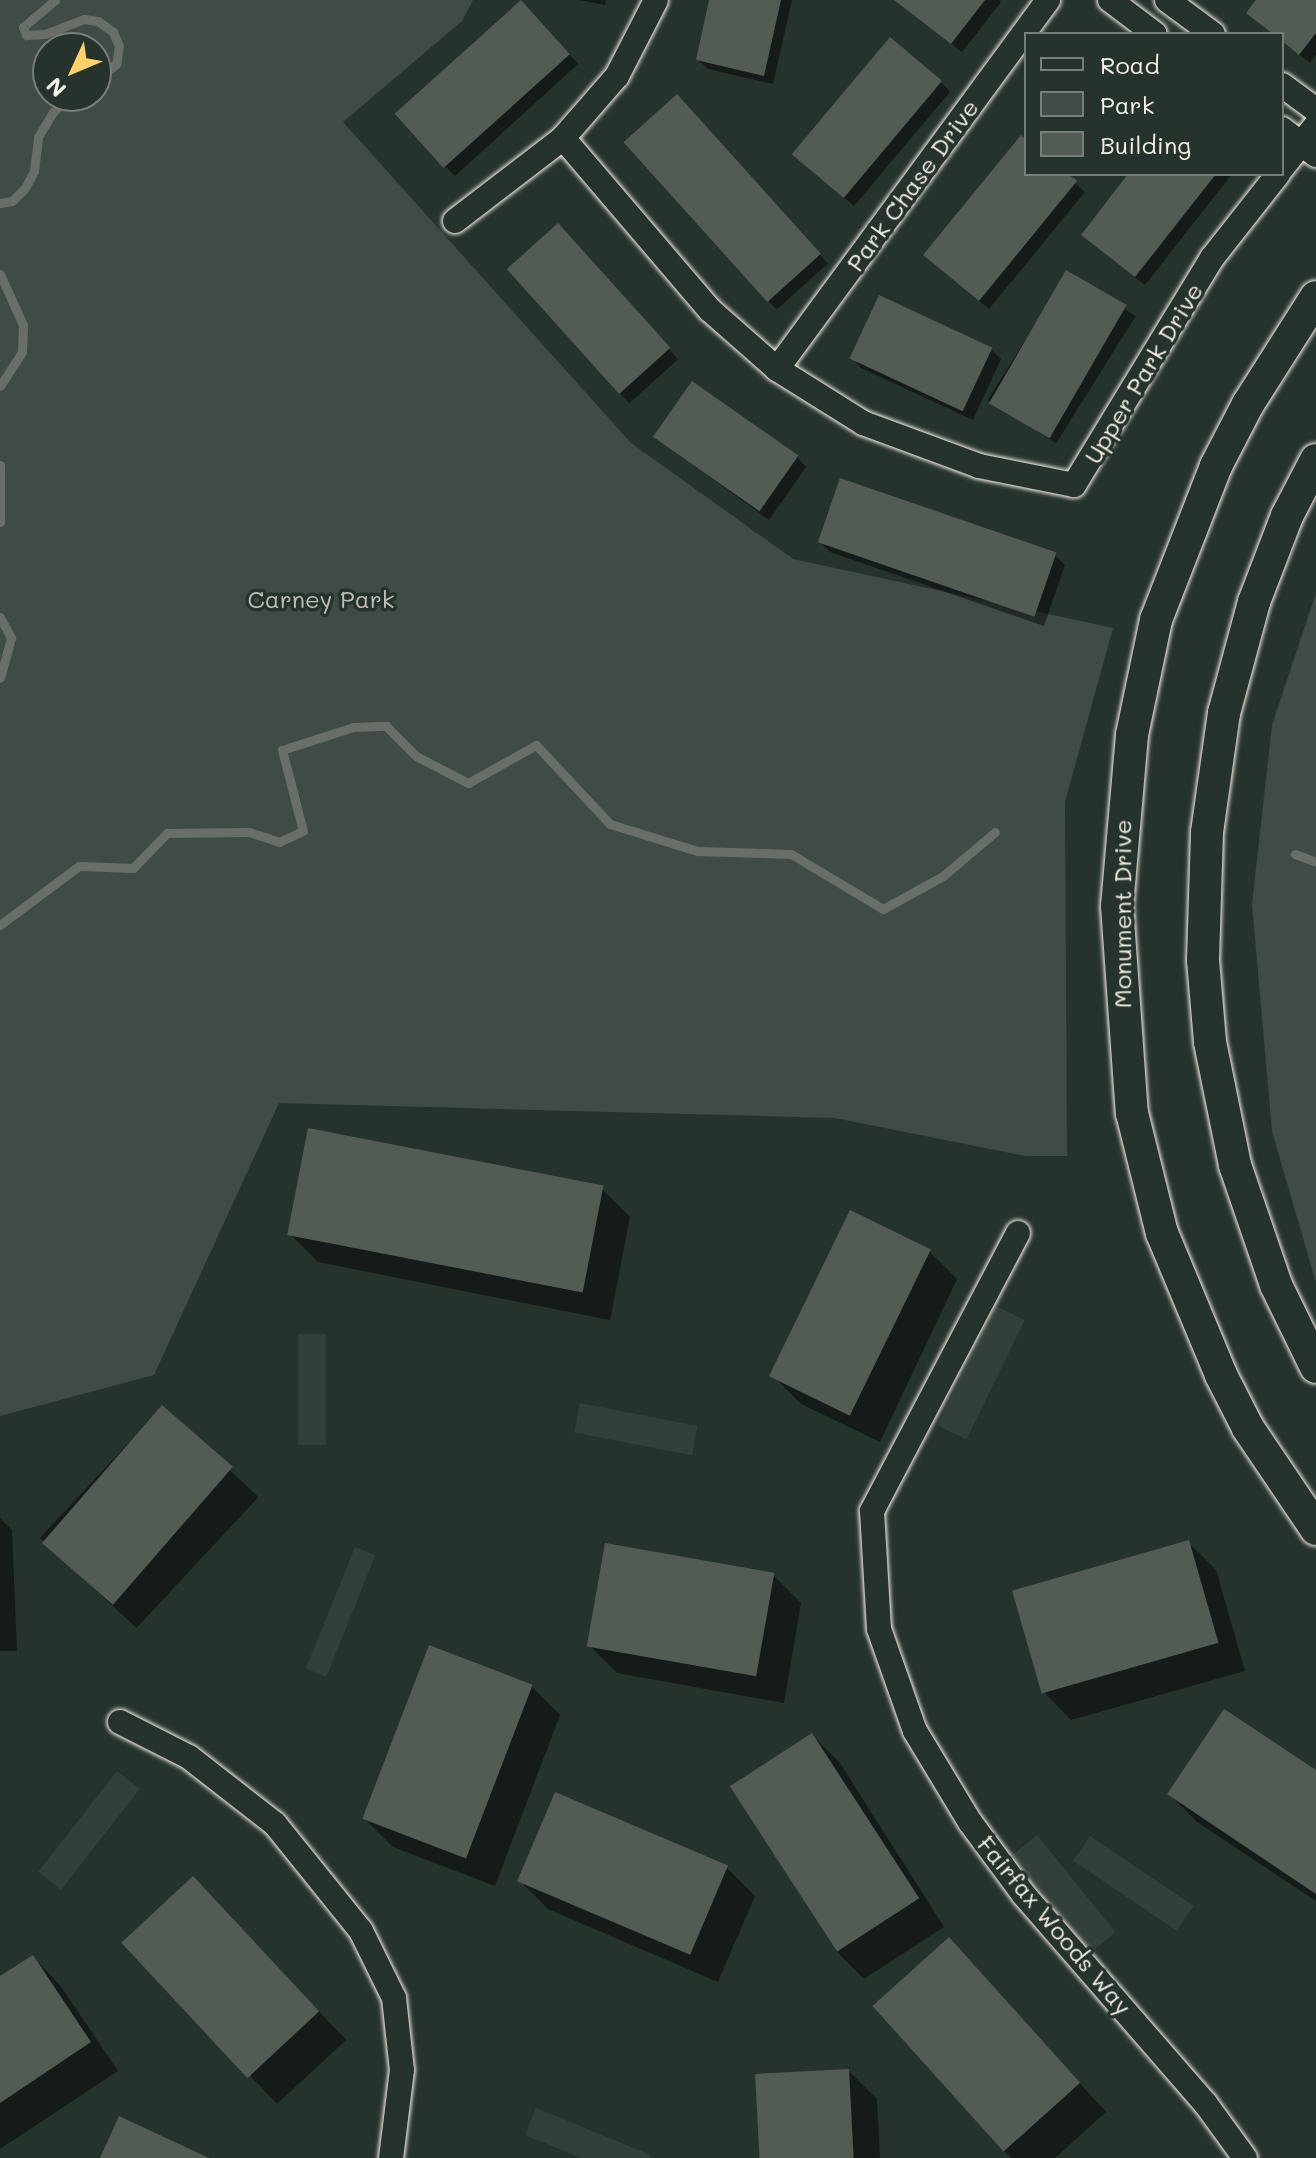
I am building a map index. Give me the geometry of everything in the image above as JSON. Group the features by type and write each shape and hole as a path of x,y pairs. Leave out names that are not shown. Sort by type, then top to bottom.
{"main road":[{"name":"Monument Drive","path":"1316,297 1255,392 1216,466 1156,620 1132,735 1117,906 1132,1113 1162,1233 1221,1375 1248,1428 1316,1529"},
{"path":"1316,460 1287,516 1254,602 1224,713 1207,833 1203,960 1210,1042 1235,1165 1276,1285 1316,1367"}],"street":[{"path":"455,221 563,138 617,76 656,0"},
{"name":"Park Chase Drive","path":"1024,32 1048,0"},
{"path":"1110,0 1152,32"},
{"path":"1167,0 1210,32"},
{"name":"Park Chase Drive","path":"777,369 1024,33"},
{"path":"1284,86 1316,110"},
{"name":"Upper Park Drive","path":"563,138 710,310 777,369 863,423 979,466 1074,485 1212,258 1276,176"},
{"path":"1284,165 1304,138"},
{"name":"Fairfax Woods Way","path":"1018,1233 872,1511 879,1629 915,1731 970,1822 1024,1895 1205,2103 1245,2158"},
{"path":"120,1722 189,1757 275,1824 361,1931 394,1998 402,2070 391,2158"}],"shaded area":[{"path":"996,1306 1025,1320 966,1440 938,1426"},
{"path":"298,1334 326,1334 326,1445 298,1445"},
{"path":"580,1403 698,1426 692,1455 574,1432"},
{"path":"355,1547 375,1555 326,1677 306,1668"},
{"path":"117,1771 140,1789 61,1890 38,1872"},
{"path":"1037,1835 1116,1932 1091,1952 1012,1855"},
{"path":"1090,1836 1194,1906 1177,1931 1073,1861"},
{"path":"536,2108 651,2155 650,2158 581,2158 525,2135"}],"green space":[{"name":"Carney Park","path":"0,0 473,0 462,21 343,122 631,443 793,559 1113,628 1065,802 1067,1156 1026,1156 835,1118 279,1103 154,1375 0,1416"},
{"path":"1316,593 1316,1283 1272,1131 1252,904 1272,725"}],"building":[{"path":"521,0 570,54 444,168 395,114"},
{"path":"709,0 781,0 764,76 696,60"},
{"path":"894,0 985,0 951,44"},
{"path":"1256,0 1316,0 1316,33 1299,55 1284,43 1284,32 1270,32 1246,13"},
{"path":"890,37 942,81 844,198 792,154"},
{"path":"677,94 821,254 767,302 623,142"},
{"path":"1021,135 1024,138 1024,176 1071,176 1077,181 979,301 923,255"},
{"path":"1126,176 1214,176 1135,277 1081,235"},
{"path":"558,223 670,348 619,394 507,269"},
{"path":"1066,270 1127,305 1050,438 989,403"},
{"path":"879,295 992,348 963,411 849,358"},
{"path":"692,381 798,456 759,511 653,437"},
{"path":"840,478 1057,553 1034,617 818,542"},
{"path":"308,1128 603,1185 583,1292 287,1235"},
{"path":"850,1210 931,1249 850,1416 769,1376"},
{"path":"162,1405 233,1467 113,1605 42,1543"},
{"path":"1189,1540 1218,1643 1042,1694 1012,1591"},
{"path":"605,1543 774,1573 756,1676 587,1646"},
{"path":"429,1645 533,1685 466,1858 362,1819"},
{"path":"1224,1709 1316,1770 1316,1894 1167,1794"},
{"path":"812,1733 919,1898 837,1952 730,1786"},
{"path":"555,1792 728,1865 690,1955 517,1881"},
{"path":"193,1876 319,2011 247,2078 121,1943"},
{"path":"949,1937 1080,2083 1004,2152 872,2006"},
{"path":"33,1955 91,2042 0,2103 0,1976"},
{"path":"849,2069 854,2158 760,2158 755,2074"},
{"path":"119,2116 209,2158 100,2158"}],"waterway":[{"path":"32,35 26,35 23,27 55,0"},
{"path":"50,32 84,19 98,21 113,32 119,46 116,64 112,67"},
{"path":"0,203 12,201 25,188 34,171 38,137 53,112"},
{"path":"0,274 23,325 22,352 0,386"},
{"path":"0,465 0,522"},
{"path":"0,617 11,638 0,678"},
{"path":"0,925 79,866 133,868 167,833 249,832 279,842 303,831 282,750 353,727 386,726 416,756 468,783 536,745 610,824 697,851 791,854 883,909 943,876 995,832"},
{"path":"1295,854 1316,862"}]}
